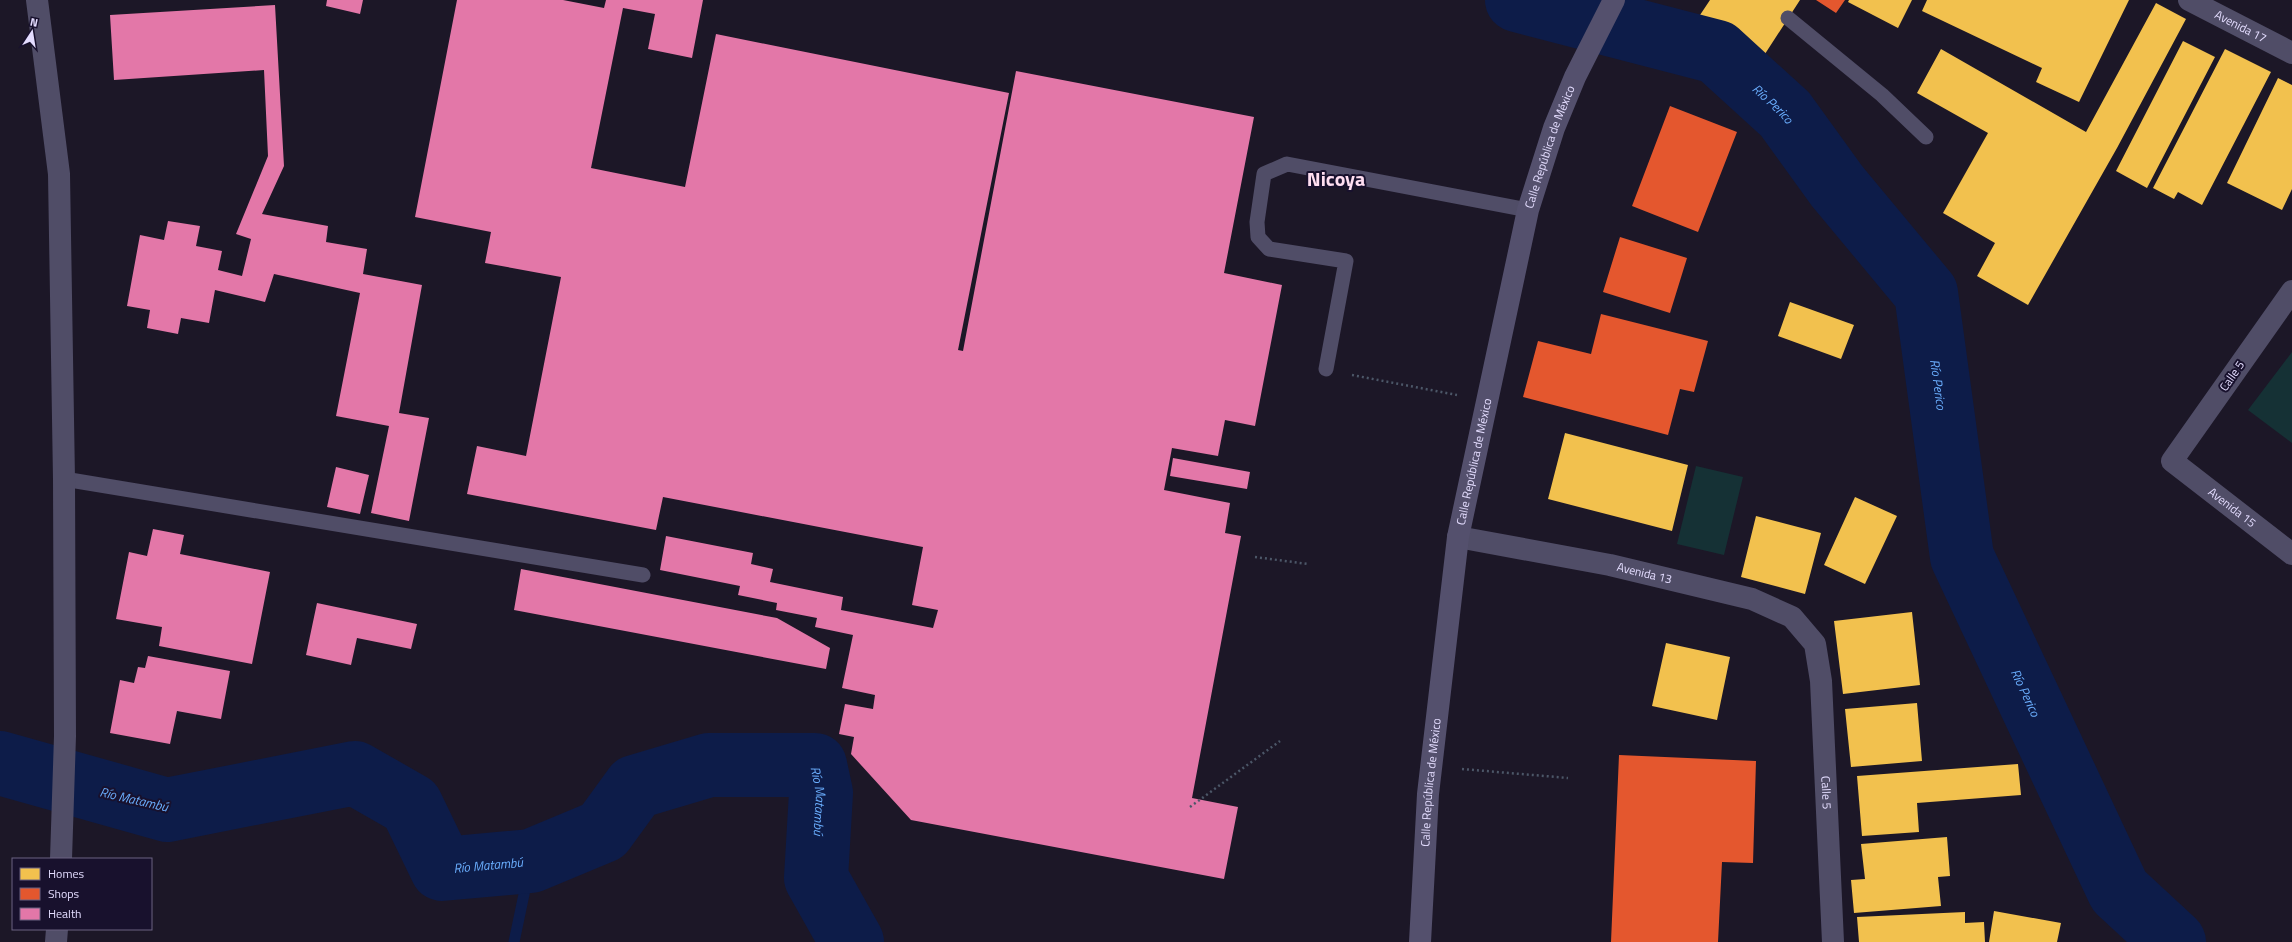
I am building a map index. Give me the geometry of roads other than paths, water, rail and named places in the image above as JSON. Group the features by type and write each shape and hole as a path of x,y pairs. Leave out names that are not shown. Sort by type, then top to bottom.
{"main road":[{"name":"Calle República de México","path":"1420,942 1431,766 1458,537 1528,210 1554,128 1575,77 1614,0"}],"street":[{"path":"37,0 59,174 64,479 65,736 61,858"},
{"name":"Avenida 17","path":"2189,0 2292,54"},
{"name":"Calle 5","path":"2172,461 2292,291"},
{"name":"Avenida 15","path":"2172,461 2292,554"},
{"name":"Avenida 13","path":"1458,537 1610,565 1752,599 1792,617 1815,644"},
{"name":"Calle 5","path":"1815,644 1820,681 1833,942"},
{"path":"56,942 57,930"}],"lane":[{"path":"1788,18 1882,95 1926,137"},
{"path":"1326,370 1346,261 1269,248 1258,237 1264,174 1287,164 1528,210"},
{"path":"64,479 643,575"}],"waterway":[{"name":"Río Perico","path":"1517,0 1717,52 1785,114 1837,186 1926,293 1962,557 2119,891 2174,942"},
{"name":"Río Matambú","path":"0,763 167,810 355,773 411,805 442,869 531,861 603,831 635,787 709,765 815,765 821,793 816,878 852,942"},
{"path":"514,942 531,861"}],"district":[{"name":"Nicoya","path":"1336,179"}]}
